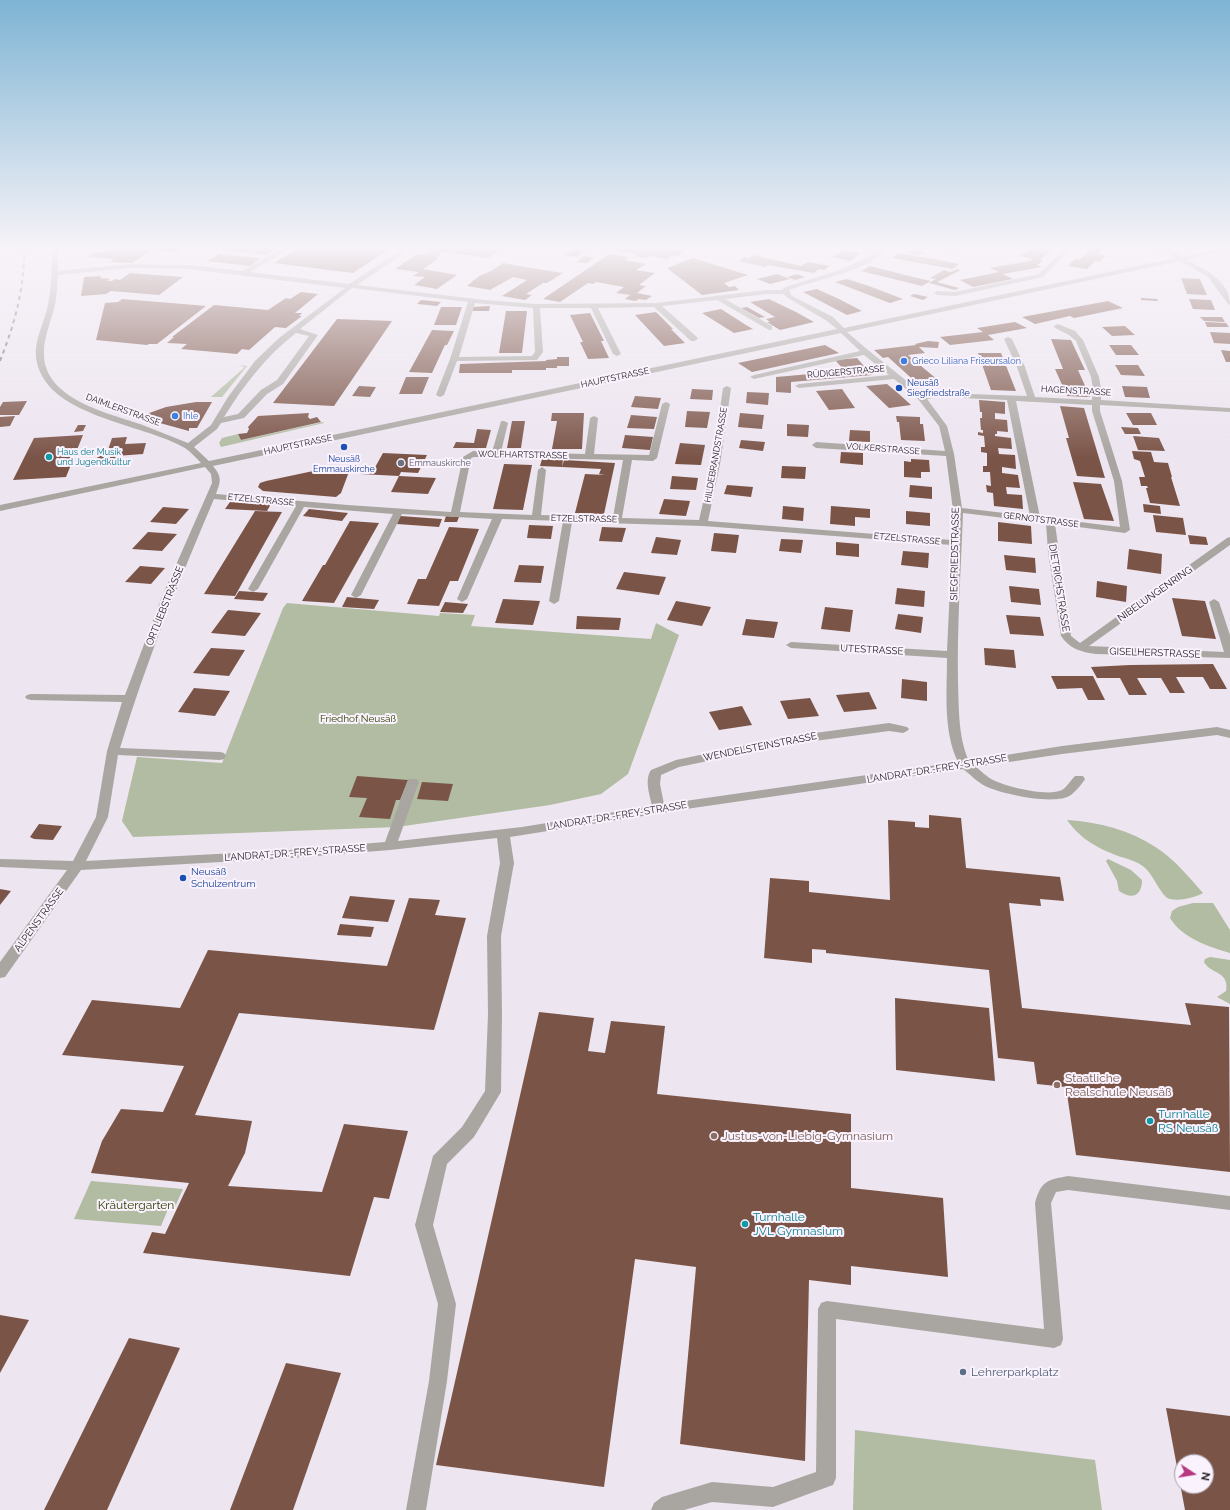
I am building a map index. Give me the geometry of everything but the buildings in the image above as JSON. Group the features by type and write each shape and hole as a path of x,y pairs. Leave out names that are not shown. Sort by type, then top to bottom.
{"street":[{"name":"DAIMLERSTRASSE","path":"48,316 41,340 40,357 46,378 63,395 83,407 157,433 189,447 208,465"},
{"path":"189,447 214,427 219,421 231,399 258,363 312,316"},
{"path":"440,395 454,359 467,316"},
{"path":"454,359 534,358 539,352 537,316"},
{"path":"599,316 617,354"},
{"path":"669,316 694,339"},
{"path":"750,316 769,328"},
{"name":"SIEGFRIEDSTRASSE","path":"827,316 865,352 921,397 943,426 950,454 958,510 952,655 953,714 959,752 965,765"},
{"name":"HAUPTSTRASSE","path":"0,508 906,316"},
{"path":"1058,326 1072,333 1079,340 1095,377 1097,389 1095,402"},
{"path":"219,421 241,416 264,392 280,382 314,334 295,330"},
{"path":"1008,339 1021,367 1032,399"},
{"path":"754,377 865,352"},
{"name":"RÜDIGERSTRASSE","path":"799,386 895,377"},
{"name":"HILDEBRANDSTRASSE","path":"703,522 716,464 727,388"},
{"name":"HAGENSTRASSE","path":"921,397 939,395 1011,398 1230,410"},
{"path":"1011,398 1036,520"},
{"name":"GERNOTSTRASSE","path":"958,510 1125,530 1118,480 1096,410 1095,402"},
{"name":"WOLFHARTSTRASSE","path":"455,515 467,458 473,454 653,458 666,404"},
{"path":"589,457 594,418"},
{"path":"496,454 504,423"},
{"name":"VOLKERSTRASSE","path":"816,445 950,454"},
{"path":"616,519 628,458"},
{"name":"ORTLIEBSTRASSE","path":"77,866 102,818 113,751 129,699 166,599 212,496 216,483 215,474 208,465"},
{"path":"536,518 542,470"},
{"name":"ETZELSTRASSE","path":"212,496 455,515 703,522 957,543"},
{"path":"253,589 302,503"},
{"path":"356,595 399,511"},
{"path":"462,599 498,517"},
{"path":"554,601 568,519"},
{"name":"DIETRICHSTRASSE","path":"1050,521 1053,552 1066,636 1069,641 1080,648"},
{"name":"NIBELUNGENRING","path":"1080,648 1230,540"},
{"name":"GISELHERSTRASSE","path":"1080,648 1122,653 1230,654 1214,602"},
{"name":"UTESTRASSE","path":"792,645 952,655"},
{"path":"31,697 129,699"},
{"name":"WENDELSTEINSTRASSE","path":"659,809 654,784 655,773 676,764 785,741 889,727 903,729"},
{"name":"LANDRAT-DR.-FREY-STRASSE","path":"0,863 77,866 291,854 390,846 503,833 1062,750 1216,731 1230,734"},
{"path":"113,751 220,756"},
{"path":"965,765 989,784 1009,790 1035,794 1051,796 1066,793 1079,780"},
{"path":"390,846 413,782"},
{"path":"416,1510 438,1381 447,1304 424,1225 439,1161 468,1132 492,1092 495,1014 494,936 507,863 503,833"},
{"name":"ALPENSTRASSE","path":"0,973 77,866"},
{"path":"661,1510 669,1504 712,1492 773,1497 826,1478 827,1309 1054,1339 1043,1203 1046,1189 1049,1187 1068,1183 1230,1203"}],"green space":[{"path":"239,365 247,366 222,397 211,397 245,367"},
{"path":"324,423 221,447 219,443 222,438 238,434 241,440"},
{"name":"Friedhof Neusäß","path":"287,603 439,616 440,613 475,615 471,626 651,639 656,623 679,635 628,774 601,794 550,805 397,827 133,837 122,821 137,757 222,763 283,608"},
{"path":"1067,820 1102,825 1136,836 1169,857 1203,893 1191,898 1170,899 1160,890 1144,867 1136,862 1113,854 1091,843 1078,833"},
{"path":"1108,859 1131,870 1142,880 1142,885 1138,893 1132,896 1119,891 1117,881 1106,861"},
{"path":"1193,903 1213,903 1230,930 1230,953 1197,941 1181,931 1175,925 1170,918 1172,911 1178,907"},
{"path":"1210,957 1230,960 1230,1004 1217,997 1226,991 1226,985 1222,976 1207,966 1204,962 1205,959"},
{"name":"Kräutergarten","path":"91,1181 183,1189 174,1209 168,1209 161,1226 74,1219"},
{"path":"855,1430 1095,1460 1102,1510 853,1510"}],"railway":[{"path":"0,361 15,316"}],"place":[{"name":"Grieco Liliana Friseursalon","path":"904,361"},
{"name":"Neusäß Siegfriedstraße","path":"899,388"},
{"name":"Ihle","path":"175,416"},
{"name":"Neusäß Emmauskirche","path":"344,447"},
{"name":"Haus der Musik und Jugendkultur","path":"49,457"},
{"name":"Emmauskirche","path":"401,463"},
{"name":"Neusäß Schulzentrum","path":"183,878"},
{"name":"Staatliche Realschule Neusäß","path":"1057,1085"},
{"name":"Turnhalle RS Neusäß","path":"1150,1121"},
{"name":"Justus-von-Liebig-Gymnasium","path":"714,1136"},
{"name":"Turnhalle JVL Gymnasium","path":"745,1224"},
{"name":"Lehrerparkplatz","path":"963,1372"}]}
